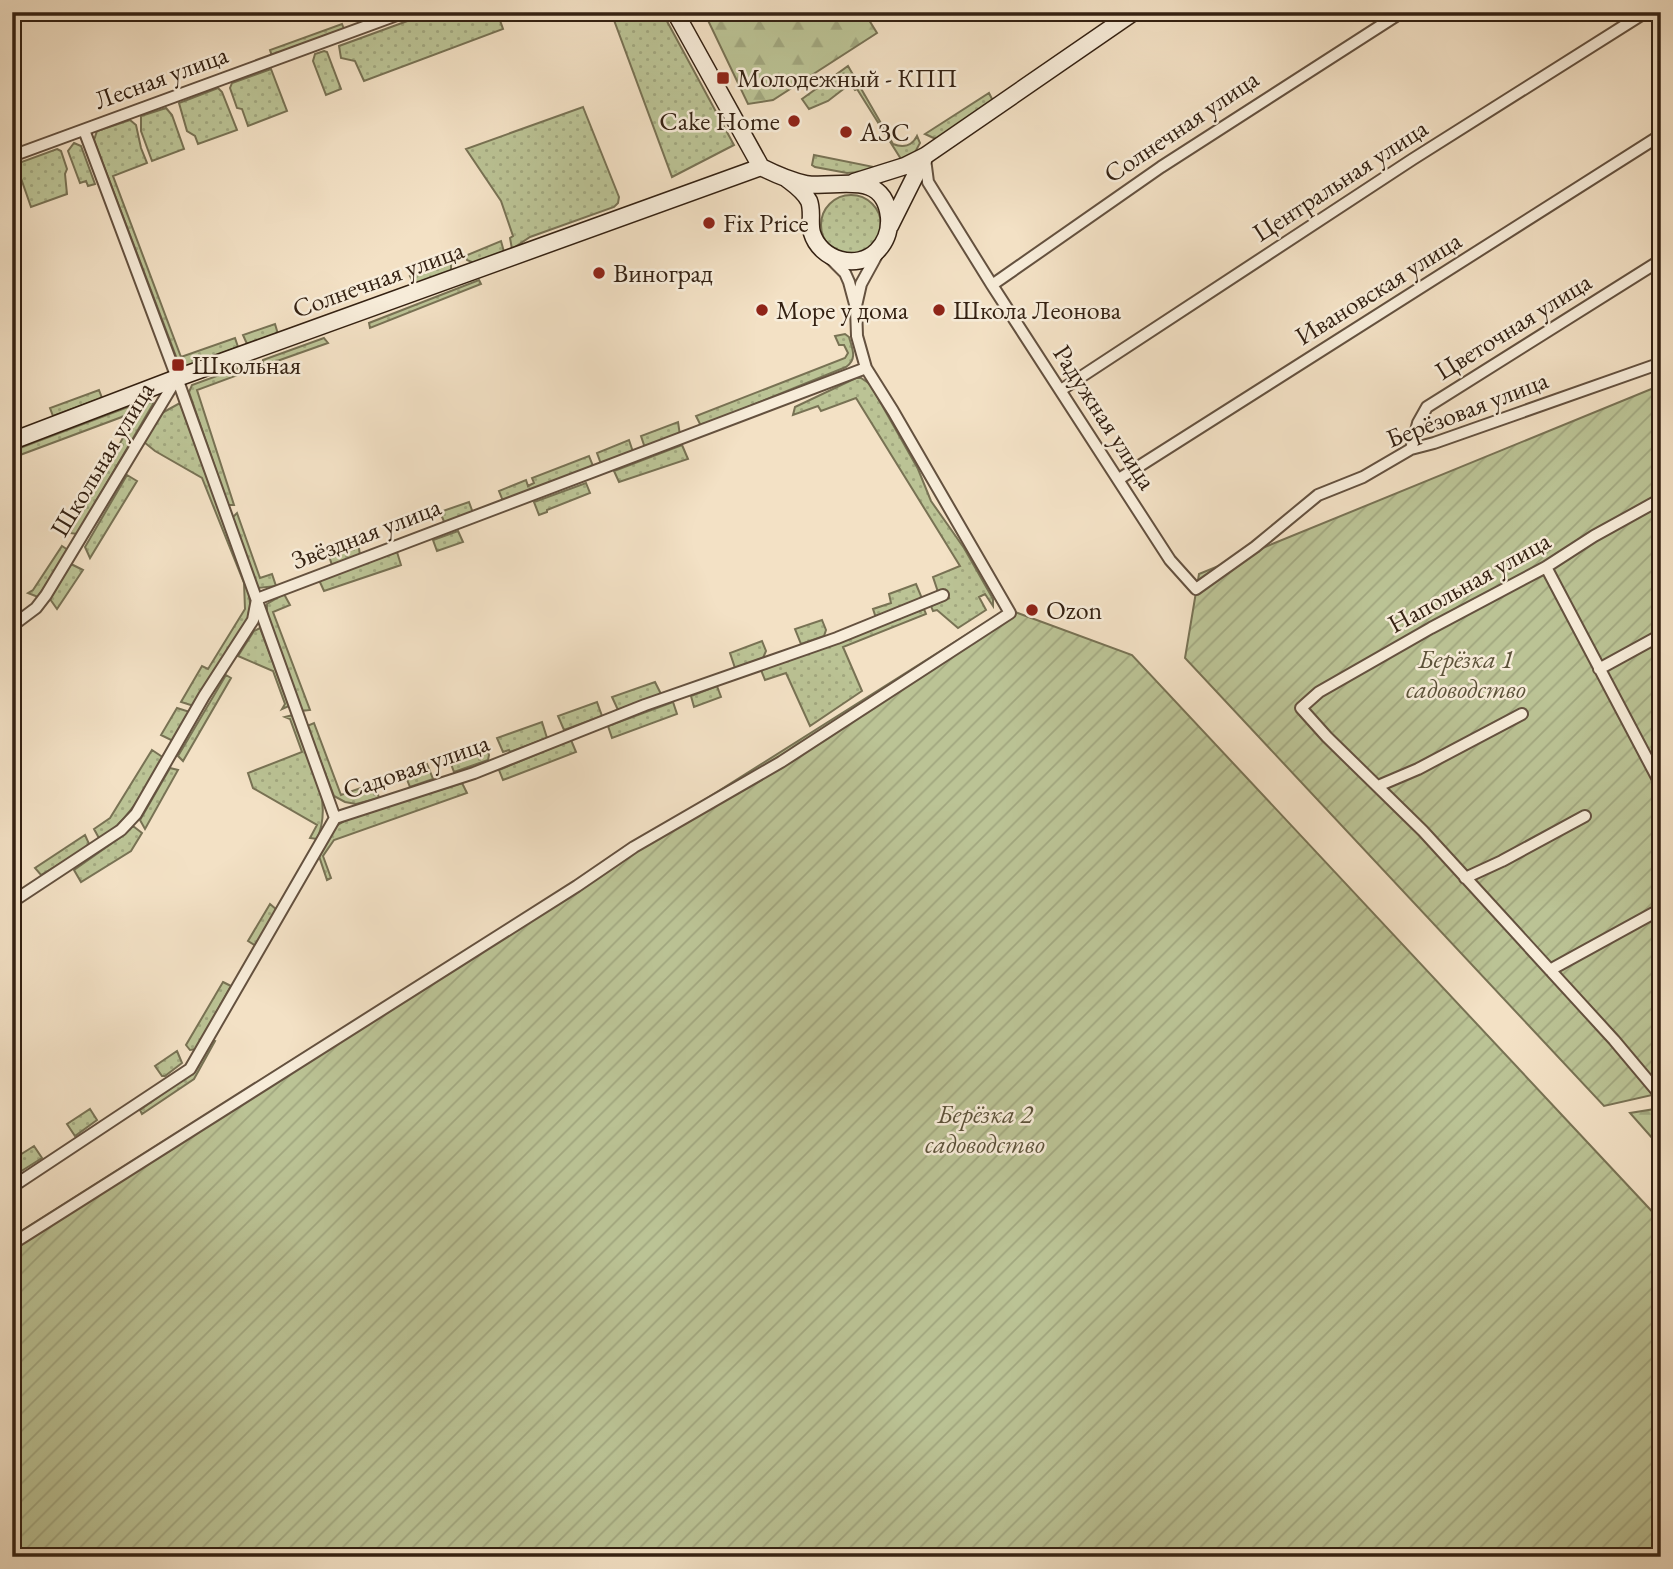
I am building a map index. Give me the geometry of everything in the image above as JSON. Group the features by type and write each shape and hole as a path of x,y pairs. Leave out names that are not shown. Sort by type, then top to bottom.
{"street":[{"name":"Лесная улица","path":"12,156 405,12"},
{"path":"675,12 761,167 800,188 809,203 812,233 826,254 845,273 856,308"},
{"path":"810,218 815,203 825,191 905,166 925,156 1134,12"},
{"name":"Солнечная улица","path":"992,285 1161,167 1402,12"},
{"name":"Центральная улица","path":"1061,390 1413,159 1646,12"},
{"path":"84,130 177,378 335,818"},
{"name":"Ивановская улица","path":"1119,479 1661,135"},
{"path":"12,1244 566,893 634,846 781,762 1010,613 866,368 857,336 856,308 861,284 925,156"},
{"name":"Радужная улица","path":"925,156 928,182 992,285 1170,560 1196,589"},
{"name":"Солнечная улица","path":"12,441 177,378 761,167"},
{"path":"787,179 807,184 847,183 869,187 881,197 888,211 888,233 875,253 862,260 846,261 826,254"},
{"name":"Цветочная улица","path":"1411,449 1418,423 1427,407 1661,260"},
{"name":"Берёзовая улица","path":"1196,589 1255,547 1318,495 1363,477 1411,449 1661,363"},
{"name":"Звёздная улица","path":"257,598 866,368"},
{"name":"Школьная улица","path":"12,626 36,608 46,595 177,378"},
{"name":"Напольная улица","path":"1378,786 1301,708 1319,692 1546,567 1594,536 1661,499"},
{"path":"1546,567 1659,779"},
{"name":"Садовая улица","path":"12,1187 190,1069 335,818 474,773 645,705 838,638 943,595"},
{"path":"12,902 121,831 136,814 204,696 253,620 257,598"},
{"path":"1599,669 1661,635"},
{"path":"1522,714 1418,769 1378,786 1615,1040 1661,1096"},
{"path":"1465,878 1585,816"},
{"path":"1550,970 1661,909"}],"green space":[{"path":"432,12 497,12 503,29 364,81 355,61 341,58 339,46"},
{"path":"611,12 662,12 734,145 672,177"},
{"path":"704,12 864,12 877,33 773,100 748,104"},
{"path":"342,24 344,29 272,56 270,50"},
{"path":"327,52 341,89 326,95 313,61 315,54"},
{"path":"848,66 893,144 907,145 917,136 920,143 913,156 901,159 857,89 850,84 828,101 809,109 802,99"},
{"path":"271,69 287,111 248,126 242,109 237,108 230,88 232,83"},
{"path":"218,88 237,130 198,144 195,136 187,131 179,103"},
{"path":"989,93 995,105 938,140 925,134"},
{"path":"583,107 619,197 618,203 614,207 530,237 512,249 510,238 513,236 501,201 466,149"},
{"path":"166,108 172,115 184,149 152,161 141,131 141,116"},
{"path":"130,120 136,125 147,163 113,176 181,357 235,338 238,347 189,366 177,359 94,140 97,131"},
{"path":"74,143 81,146 95,184 88,186 86,181 80,183 68,151"},
{"path":"57,149 61,151 67,169 67,194 31,207 16,164"},
{"path":"814,155 874,167 875,171 847,173 815,167 812,165"},
{"path":"851,195 872,204 881,225 872,246 851,255 830,246 821,225 830,204"},
{"path":"501,241 504,252 474,263 465,256"},
{"path":"458,251 459,258 451,264 451,271 418,284 413,282 410,276 455,259 454,253"},
{"path":"479,280 481,284 370,328 369,323"},
{"path":"275,324 278,334 247,344 243,335"},
{"path":"845,334 849,337 853,353 850,364 846,367 701,426 696,416 845,358 848,353 844,345 839,345 835,336"},
{"path":"324,338 328,343 263,366 263,360"},
{"path":"244,366 246,372 197,390 234,505 228,505 189,392 192,385"},
{"path":"856,378 870,384 918,469 931,501 964,548 993,599 993,606 985,594 979,597 986,610 958,628 937,610 933,611 931,606 949,598 945,590 938,592 933,577 960,566 856,398 821,411 818,406 793,415 795,407"},
{"name":"Берёзка 1 садоводство","path":"1661,385 1661,1093 1604,1106 1185,658 1199,574"},
{"path":"99,390 102,398 53,416 50,408"},
{"path":"152,399 153,404 77,534 70,533 138,411 12,458 12,451"},
{"path":"180,403 249,593 251,615 194,706 181,702 202,666 208,669 245,609 244,583 202,478 144,442 160,414"},
{"path":"678,422 680,435 645,448 641,436"},
{"path":"629,440 633,452 601,464 597,453"},
{"path":"682,445 688,459 619,482 614,471"},
{"path":"589,456 593,466 503,501 499,491 526,480 528,486 534,483 532,478"},
{"path":"127,475 137,481 90,558 85,547"},
{"path":"586,483 590,493 539,515 534,502"},
{"path":"469,502 473,513 445,524 440,512"},
{"path":"237,513 260,578 272,574 276,586 258,588 256,585 232,518"},
{"path":"458,531 463,542 437,551 433,540"},
{"path":"358,542 360,555 332,565 328,553"},
{"path":"62,546 68,550 38,597 28,593 33,590"},
{"path":"397,552 401,565 324,591 319,580"},
{"path":"71,564 83,570 57,609 50,599"},
{"path":"916,584 920,600 879,617 875,615 873,609 891,603 889,594"},
{"path":"284,594 290,605 273,612 310,710 302,711 267,614 267,604"},
{"path":"924,609 926,614 843,647 862,691 810,726 786,673 765,680 761,670"},
{"name":"Берёзка 2 садоводство","path":"1007,609 1132,655 1661,1221 1661,1557 12,1557 12,1237"},
{"path":"822,620 826,630 824,636 801,644 795,629"},
{"path":"260,628 289,706 282,709 285,704 273,671 238,656 254,631"},
{"path":"762,641 766,651 763,658 735,668 730,653"},
{"path":"226,675 231,678 183,761 178,756"},
{"path":"655,682 661,694 618,710 612,697"},
{"path":"717,686 721,697 694,707 691,696"},
{"path":"597,702 602,716 564,730 558,716"},
{"path":"673,702 677,714 612,738 608,726"},
{"path":"177,708 190,712 173,741 161,735"},
{"path":"293,715 321,792 322,824 317,839 310,838 317,825 253,788 248,773 302,752 290,719 285,717"},
{"path":"542,722 547,738 510,752 503,752 497,738"},
{"path":"314,723 341,795 375,783 379,798 356,804 334,796 307,726"},
{"path":"571,740 576,752 503,780 499,770"},
{"path":"485,743 488,760 454,772 448,756"},
{"path":"152,750 164,758 128,813 100,840 94,829 110,818"},
{"path":"427,764 433,779 410,787 404,772"},
{"path":"170,768 178,770 145,829 140,820"},
{"path":"462,783 467,793 334,840 323,856 331,878 327,880 319,856 336,826 350,818"},
{"path":"133,826 142,833 131,851 81,882 74,870"},
{"path":"85,835 90,846 41,875 35,868"},
{"path":"270,904 277,910 256,946 248,941"},
{"path":"223,982 231,986 196,1049 190,1050 186,1045"},
{"path":"212,1040 215,1041 194,1079 142,1114 140,1110 189,1075"},
{"path":"177,1051 182,1063 162,1076 155,1066"},
{"path":"1661,1108 1661,1148 1630,1113"},
{"path":"90,1109 97,1120 75,1136 67,1124"},
{"path":"34,1146 42,1158 12,1177 12,1160"}],"place":[{"name":"Молодежный - КПП","path":"723,78"},
{"name":"Cake Home","path":"794,121"},
{"name":"АЗС","path":"846,132"},
{"name":"Fix Price","path":"709,223"},
{"name":"Виноград","path":"599,273"},
{"name":"Море у дома","path":"762,310"},
{"name":"Школа Леонова","path":"939,310"},
{"name":"Школьная","path":"178,365"},
{"name":"Ozon","path":"1032,610"}]}
